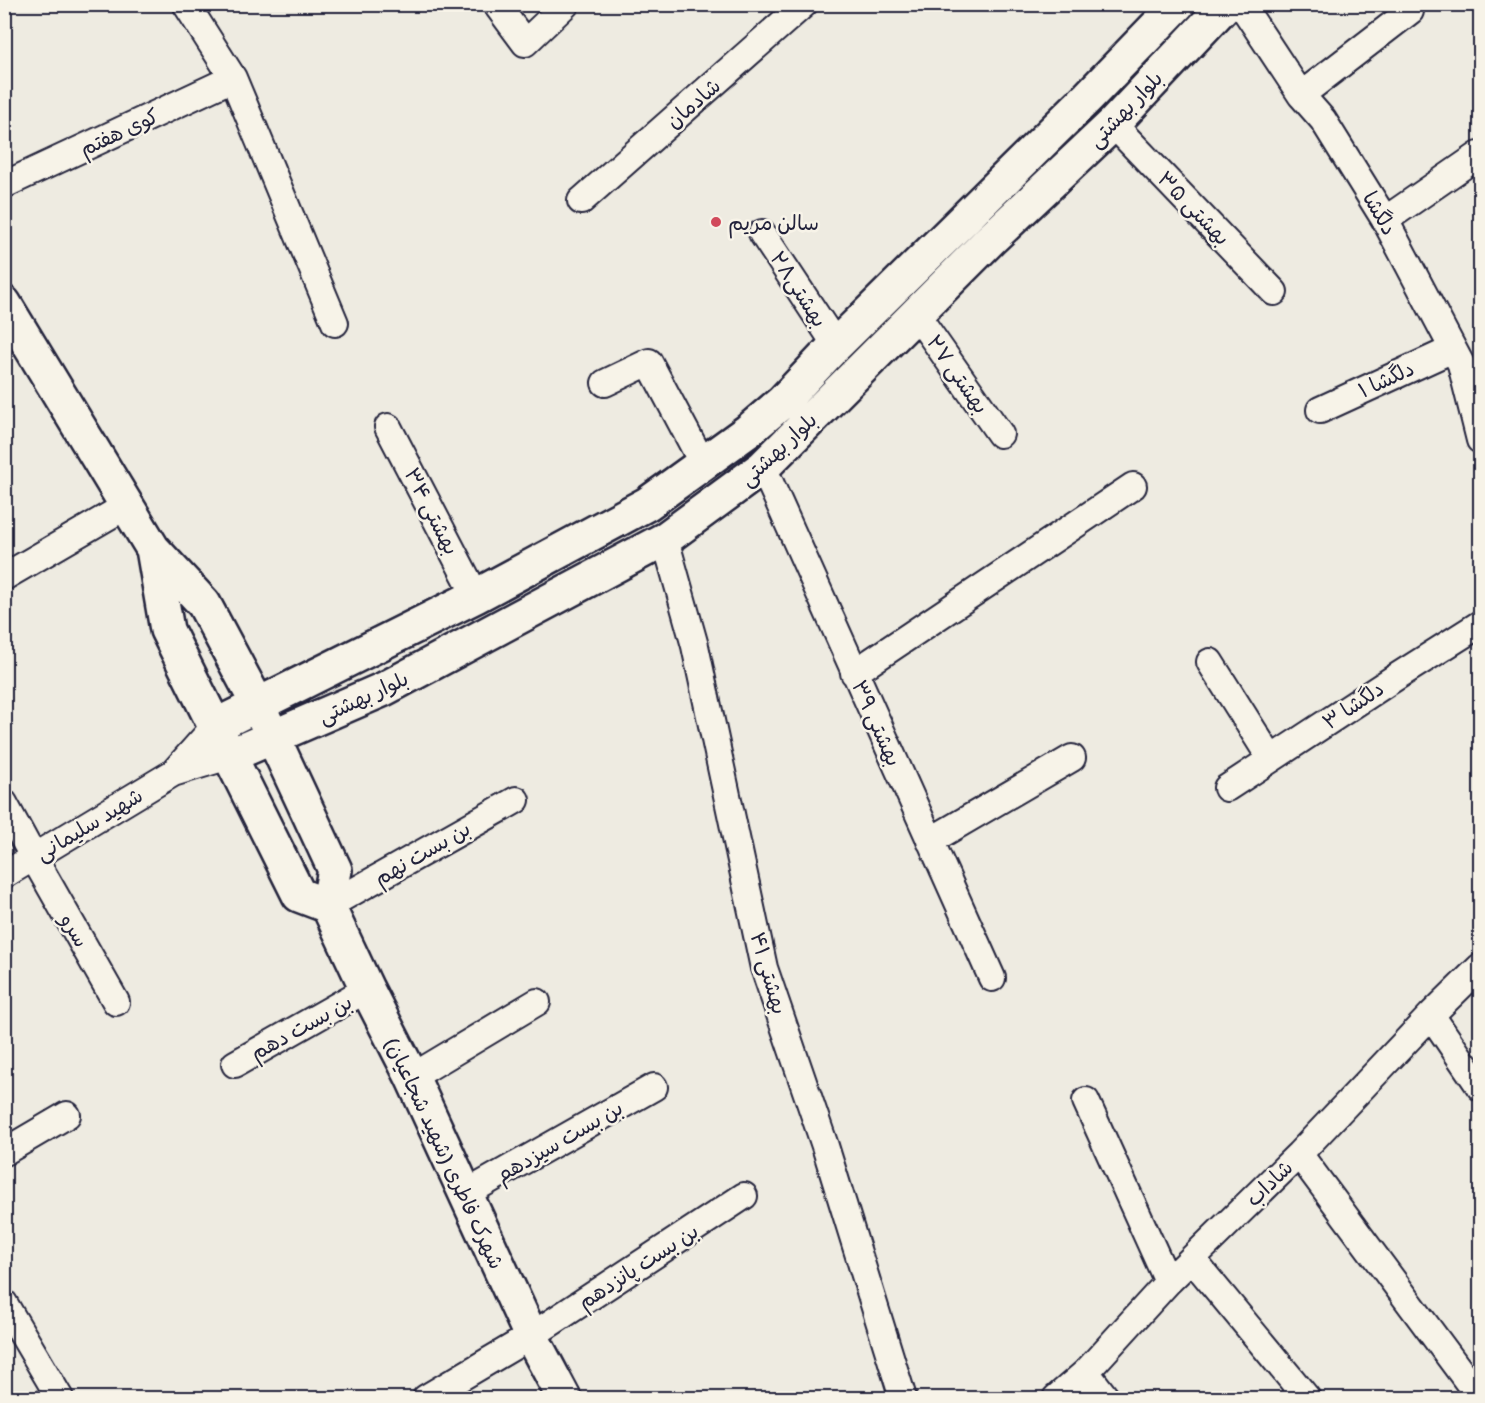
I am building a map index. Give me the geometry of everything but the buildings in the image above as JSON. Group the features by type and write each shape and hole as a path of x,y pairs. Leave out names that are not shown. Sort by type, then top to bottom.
{"main road":[{"name":"بلوار بهشتی","path":"215,726 476,596 647,504 748,431 782,402 836,345 1088,97 1178,4"},
{"name":"بلوار بهشتی","path":"230,756 384,689 665,538 763,467 990,240 1113,124 1226,4"},
{"path":"4,303 153,549 204,604 258,705 335,870 328,906 299,895 167,630 153,549"},
{"name":"شهرک فاطری (شهید شجاعیان)","path":"328,906 412,1077 531,1336 564,1398"}],"street":[{"path":"186,4 233,78 335,323"},
{"path":"496,4 525,43 566,4"},
{"name":"شادمان","path":"581,201 804,4"},
{"name":"دلگشا","path":"1241,4 1301,95 1323,120 1385,220 1461,364 1480,440"},
{"path":"1301,95 1410,11"},
{"name":"کوی هفتم","path":"4,185 233,78"},
{"name":"بهشتی ۳۵","path":"1113,124 1274,292"},
{"path":"1385,220 1479,155"},
{"name":"بهشتی۲۸","path":"762,233 836,345"},
{"name":"بهشتی ٣٧","path":"916,314 1000,434"},
{"name":"دلگشا ۱","path":"1320,410 1453,349"},
{"path":"605,383 649,362 703,464"},
{"name":"بهشتی ۳۴","path":"388,427 476,596"},
{"name":"بهشتی ۳۹","path":"763,467 992,978"},
{"path":"855,673 1133,486"},
{"path":"4,577 126,506"},
{"name":"بهشتی ۴۱","path":"665,538 695,646 764,968 825,1146 903,1398"},
{"name":"دلگشا ۳","path":"1227,789 1480,624"},
{"path":"1210,662 1271,759"},
{"name":"شهید سلیمانی","path":"173,773 215,726"},
{"name":"شهید سلیمانی","path":"4,875 173,773 230,756"},
{"path":"930,841 1072,758"},
{"name":"بن بست نهم","path":"328,906 516,800"},
{"name":"سرو","path":"4,803 116,1002"},
{"name":"شاداب","path":"1056,1398 1086,1372 1168,1281 1299,1154 1431,1015 1480,967"},
{"name":"بن بست دهم","path":"234,1064 367,989"},
{"path":"412,1077 537,1002"},
{"path":"1431,1015 1480,1087"},
{"name":"بن بست سیزدهم","path":"465,1194 654,1087"},
{"path":"1086,1101 1168,1281"},
{"path":"4,1152 67,1115"},
{"path":"1299,1154 1480,1398"},
{"name":"بن بست پانزدهم","path":"426,1398 531,1336 744,1196"},
{"path":"1192,1259 1306,1398"},
{"path":"4,1303 60,1398"},
{"path":"1086,1372 1106,1398"}],"place":[{"name":"سالن مریم","path":"716,222"}]}
